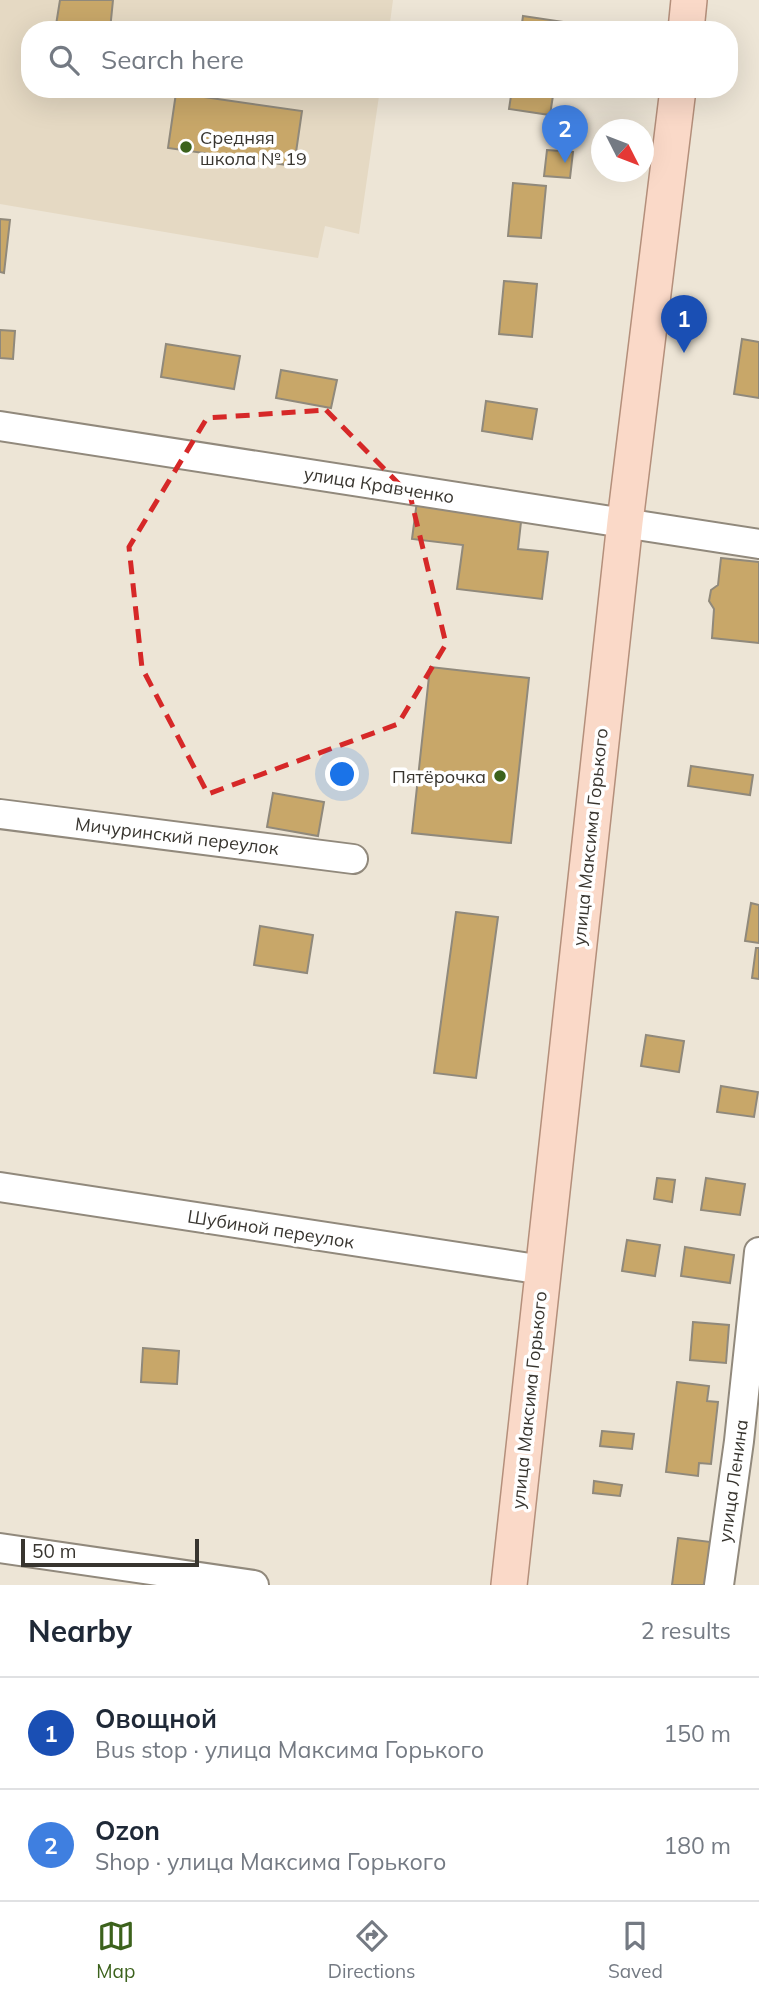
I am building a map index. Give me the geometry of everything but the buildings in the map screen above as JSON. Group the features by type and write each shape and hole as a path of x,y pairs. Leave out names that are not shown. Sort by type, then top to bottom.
{"main road":[{"path":"687,21 689,0"},
{"name":"улица Максима Горького","path":"509,1585 625,522 677,98"}],"street":[{"name":"улица Кравченко","path":"0,426 759,544"},
{"name":"Мичуринский переулок","path":"0,814 353,859"},
{"name":"Шубиной переулок","path":"0,1187 543,1269"},
{"name":"улица Ленина","path":"719,1585 749,1442 759,1252"},
{"path":"0,1548 254,1585"}],"highlighted area":[{"path":"326,410 410,495 446,644 398,724 208,794 142,668 129,547 207,418"}],"shaded area":[{"name":"Средняя школа № 19","path":"0,0 393,0 390,21 21,21 21,98 379,98 359,234 325,226 318,258 0,204"}],"place":[{"name":"Средняя школа № 19","path":"186,147"},
{"name":"Ozon","path":"565,163"},
{"name":"Овощной","path":"684,353"},
{"name":"Пятёрочка","path":"500,776"}]}
